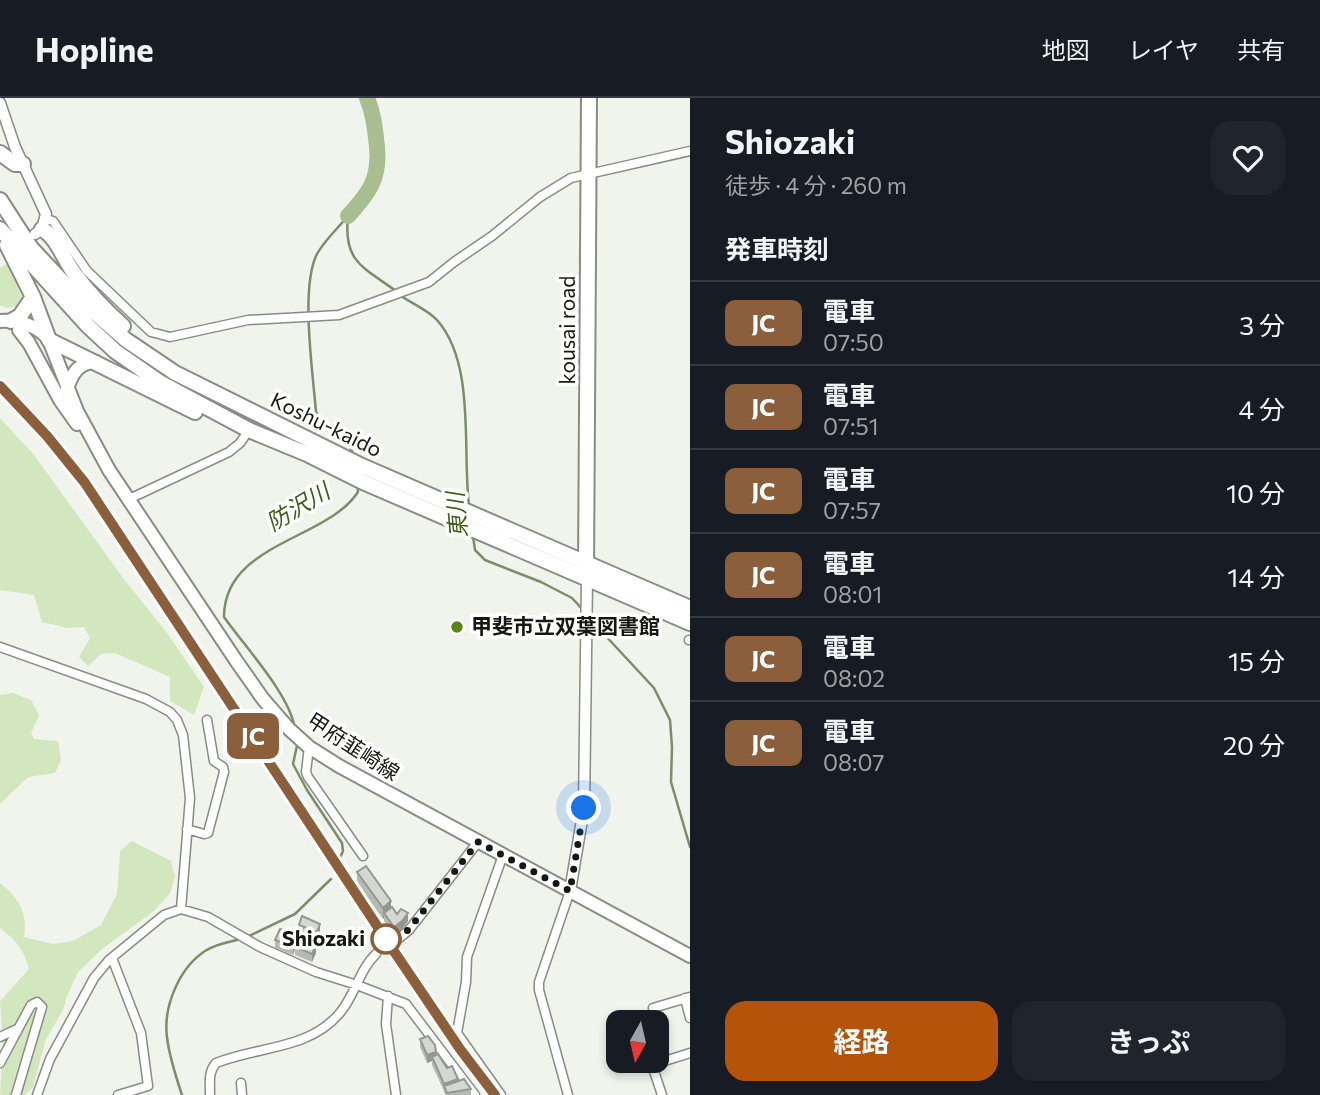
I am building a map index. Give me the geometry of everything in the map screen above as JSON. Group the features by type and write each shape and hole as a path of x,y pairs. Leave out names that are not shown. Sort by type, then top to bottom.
{"highway":[{"name":"kousai road","path":"587,578 589,98"},
{"path":"0,153 15,164 23,164"},
{"name":"Koshu-kaido","path":"0,200 30,248 78,298 125,340 175,373 362,466 690,608"},
{"path":"41,227 48,232 86,289 131,333 177,366 274,418 295,434"},
{"path":"0,230 33,297 49,340 195,412 249,430"},
{"name":"Koshu-kaido","path":"0,230 88,326 115,351 161,383 249,430 363,482 690,623"},
{"path":"8,324 20,316 33,297"}],"main road":[{"path":"8,324 49,340"},
{"path":"8,324 109,470"},
{"name":"甲府韮崎線","path":"49,340 67,388 127,500 263,699 289,729 339,766 690,956"},
{"path":"67,388 74,371 81,365 97,362"}],"street":[{"path":"0,103 23,164 44,208 41,227"},
{"path":"41,227 53,221 87,271 151,332 162,337 176,337 248,320 340,315 394,296 429,282 558,184 589,173 690,151"},
{"path":"127,500 229,452 249,430"},
{"path":"568,1095 539,982 570,891 584,808 587,578"},
{"path":"0,647 146,699 170,712 177,720 183,735 190,798 181,909"},
{"path":"187,830 208,833 224,772 223,767 214,761 207,720"},
{"path":"306,744 308,777 363,856"},
{"path":"397,940 409,929 478,842"},
{"path":"501,1095 457,1033 466,982 467,957 503,855"},
{"path":"37,1095 50,1059 94,978 112,958 164,915 181,909 208,918 316,972 405,1004 475,1095"},
{"path":"210,1095 211,1069 216,1063 300,1041 315,1034 339,1014 366,966 376,954"},
{"path":"112,958 141,1033 148,1086 118,1095"},
{"path":"388,996 386,1024 396,1095"},
{"path":"653,1008 687,998 690,1018"},
{"path":"0,1063 32,1005 37,1002 41,1007 16,1095"},
{"path":"0,1037 19,1027"},
{"path":"662,1095 652,1065 690,1054"},
{"path":"241,1083 242,1095"}],"green space":[{"path":"8,263 22,298 18,306 6,308 0,305 0,268"},
{"path":"0,418 34,455 204,687 194,715 170,701 170,677 115,653 101,654 88,666 79,657 90,638 84,627 68,628 42,622 34,595 0,590"},
{"path":"13,693 31,700 39,715 31,733 34,739 58,741 61,760 55,773 28,777 0,804 0,695"},
{"path":"132,841 171,861 175,877 170,893 154,911 102,949 78,972 63,1010 46,1039 33,1087 25,1095 0,1095 3,1043 0,1001 29,969 19,946 0,928 0,883 21,907 25,921 24,937 53,944 73,941 101,925 117,894 120,851"}],"building":[{"path":"366,866 391,901 383,908 357,872"},
{"path":"392,907 397,914 401,909 408,913 394,927 384,913"},
{"path":"302,916 320,924 317,932 299,925"},
{"path":"280,929 297,936 293,947 275,940"},
{"path":"299,939 316,945 312,954 295,947"},
{"path":"428,1036 435,1045 436,1052 427,1055 420,1039"},
{"path":"438,1054 447,1068 452,1066 458,1079 444,1084 432,1057"},
{"path":"464,1079 471,1089 447,1093 444,1086"}],"waterway":[{"name":"防沢川","path":"348,216 372,185 377,168 375,128 367,98"},
{"name":"東川","path":"348,216 347,231 352,254 365,269 396,291"},
{"name":"防沢川","path":"348,216 317,254 312,269 308,308 316,412 326,425 346,441 354,456"},
{"name":"東川","path":"401,296 437,320 449,338 457,360 465,408 469,505"},
{"name":"防沢川","path":"295,728 291,714 275,685 224,617 228,592 241,573 258,558 343,508 358,492 357,484"},
{"name":"東川","path":"473,536 475,550 485,560 541,582 572,598 584,611"},
{"name":"東川","path":"590,619 654,688 670,720 671,782 690,847"},
{"name":"防沢川","path":"298,741 293,764 342,843 343,851 339,860"},
{"name":"防沢川","path":"247,937 295,914 331,879"},
{"name":"防沢川","path":"182,1095 167,1037 170,1001 180,978 196,958 218,945 241,939"}],"railway":[{"path":"0,386 47,436 85,483 383,935 460,1049 495,1095"}],"train":[{"name":"JC","path":"0,386 47,436 85,483 383,935 460,1049 495,1095"}],"place":[{"name":"甲斐市立双葉図書館","path":"457,627"},
{"name":"Shiozaki","path":"386,939"}],"route":[{"path":"386,939 397,940 409,929 478,842 570,891 584,808"}]}
